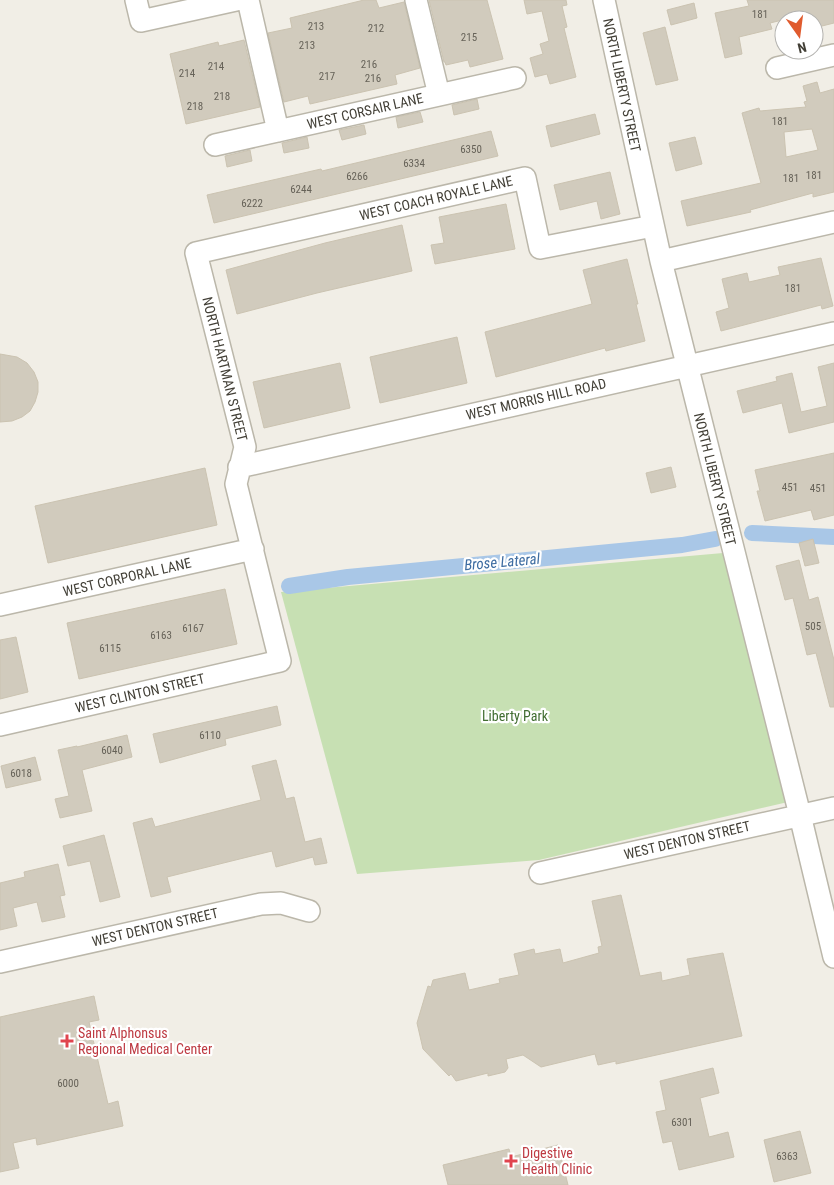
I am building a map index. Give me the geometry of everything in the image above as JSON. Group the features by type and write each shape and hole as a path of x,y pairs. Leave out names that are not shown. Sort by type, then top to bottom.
{"street":[{"path":"136,0 142,22 236,0"},
{"path":"248,0 278,131"},
{"path":"416,0 439,95"},
{"name":"NORTH LIBERTY STREET","path":"604,0 652,226 834,957"},
{"path":"777,68 834,55"},
{"name":"WEST CORSAIR LANE","path":"215,145 515,78"},
{"name":"WEST COACH ROYALE LANE","path":"196,253 525,178 540,248 652,226"},
{"path":"661,261 834,222"},
{"name":"NORTH HARTMAN STREET","path":"196,253 245,447 236,484 280,661"},
{"name":"WEST MORRIS HILL ROAD","path":"239,467 834,333"},
{"name":"WEST CORPORAL LANE","path":"0,605 253,549"},
{"name":"WEST CLINTON STREET","path":"0,725 280,661"},
{"name":"WEST DENTON STREET","path":"540,873 834,808"},
{"name":"WEST DENTON STREET","path":"0,962 261,904 281,903 309,911"}],"green space":[{"name":"Liberty Park","path":"723,553 788,802 539,860 357,874 281,592"}],"building":[{"path":"364,0 376,0 379,8 404,2 420,68 395,75 397,84 310,104 308,96 284,102 268,33 292,28 290,18"},
{"path":"429,0 487,0 503,59 470,67 468,60 446,65"},
{"path":"524,0 566,0 567,5 562,6 567,27 564,28 576,77 550,84 547,74 535,77 530,58 543,54 540,44 549,41 542,11 527,14"},
{"path":"747,0 834,0 834,23 824,26 824,10 774,10 774,22 770,23 772,29 739,37 742,54 725,58 715,13 749,6"},
{"path":"694,3 697,18 671,25 667,10"},
{"path":"665,27 678,80 656,85 643,33"},
{"path":"244,40 260,107 186,124 170,54 218,42 219,46"},
{"path":"817,82 820,93 834,89 834,192 813,197 813,193 750,210 751,212 687,226 681,201 761,183 742,113 759,108 760,111 806,107 804,102 807,101 803,86","holes":["812,129 818,150 786,157 784,132"]},
{"path":"477,99 479,109 454,115 452,105"},
{"path":"420,112 423,122 398,128 396,117"},
{"path":"595,114 600,134 551,147 546,126"},
{"path":"364,125 366,134 342,140 339,130"},
{"path":"491,131 498,156 214,223 207,195 321,169 322,171"},
{"path":"307,137 309,148 284,153 282,143"},
{"path":"695,137 702,164 676,171 669,143"},
{"path":"250,150 252,161 227,167 225,156"},
{"path":"610,172 620,214 601,219 597,201 560,210 554,185"},
{"path":"506,204 515,249 435,264 431,245 444,243 439,217"},
{"path":"402,225 412,271 237,314 226,270 325,243"},
{"path":"821,258 833,306 822,309 821,305 721,331 716,312 729,308 722,279 747,273 749,282 780,275 778,267"},
{"path":"627,259 645,341 606,351 605,348 496,377 485,332 592,304 583,270"},
{"path":"457,337 467,383 380,403 370,357"},
{"path":"0,354 17,357 27,363 34,372 38,382 38,392 30,411 12,421 0,422"},
{"path":"340,363 350,408 264,428 253,382"},
{"path":"834,363 834,422 789,433 782,403 743,413 737,391 777,381 776,377 792,373 801,412 827,406 818,367"},
{"path":"834,453 834,515 814,520 811,510 765,521 757,491 760,491 755,470"},
{"path":"671,467 676,487 651,493 646,473"},
{"path":"205,468 217,525 48,563 35,506"},
{"path":"813,539 819,563 805,566 799,543"},
{"path":"799,560 809,600 818,597 834,660 834,707 830,707 816,653 807,655 793,598 785,600 776,566"},
{"path":"225,589 237,644 79,679 67,623"},
{"path":"16,637 28,692 0,699 0,640"},
{"path":"277,706 281,725 225,739 226,745 160,763 153,734"},
{"path":"127,735 132,757 82,770 92,811 60,818 55,799 69,796 58,750"},
{"path":"35,757 41,780 6,788 1,766"},
{"path":"276,760 286,799 294,797 305,842 321,838 327,863 315,865 313,857 276,867 272,851 167,877 171,892 151,897 133,823 152,818 155,827 261,800 252,766"},
{"path":"104,835 120,897 100,902 90,861 68,866 63,846"},
{"path":"58,864 65,895 60,896 65,917 42,922 37,902 13,908 17,926 0,930 0,883 25,877 24,872"},
{"path":"621,895 640,976 661,972 662,981 690,975 687,959 723,953 742,1036 616,1064 616,1061 598,1065 595,1054 541,1067 523,1055 506,1059 508,1068 505,1072 488,1076 488,1073 456,1081 451,1074 449,1076 423,1049 417,1023 428,986 431,987 433,980 465,973 469,990 500,983 499,979 519,975 514,954 534,949 535,954 560,949 563,963 599,953 598,947 602,946 592,901"},
{"path":"94,996 99,1020 89,1022 108,1104 118,1101 123,1126 37,1145 36,1138 13,1143 19,1168 0,1172 0,1017"},
{"path":"713,1068 719,1093 700,1098 709,1137 728,1132 734,1157 679,1170 672,1141 663,1143 656,1112 666,1110 660,1081"},
{"path":"800,1131 811,1173 774,1182 764,1140"},
{"name":"Digestive Health Clinic","path":"558,1145 568,1185 448,1185 443,1165 509,1149 511,1157"}],"waterway":[{"name":"Brose Lateral","path":"752,533 834,537"},
{"name":"Brose Lateral","path":"289,586 348,577 682,545 715,539"}],"place":[{"name":"Saint Alphonsus Regional Medical Center","path":"67,1041"},
{"name":"Digestive Health Clinic","path":"511,1161"}]}
